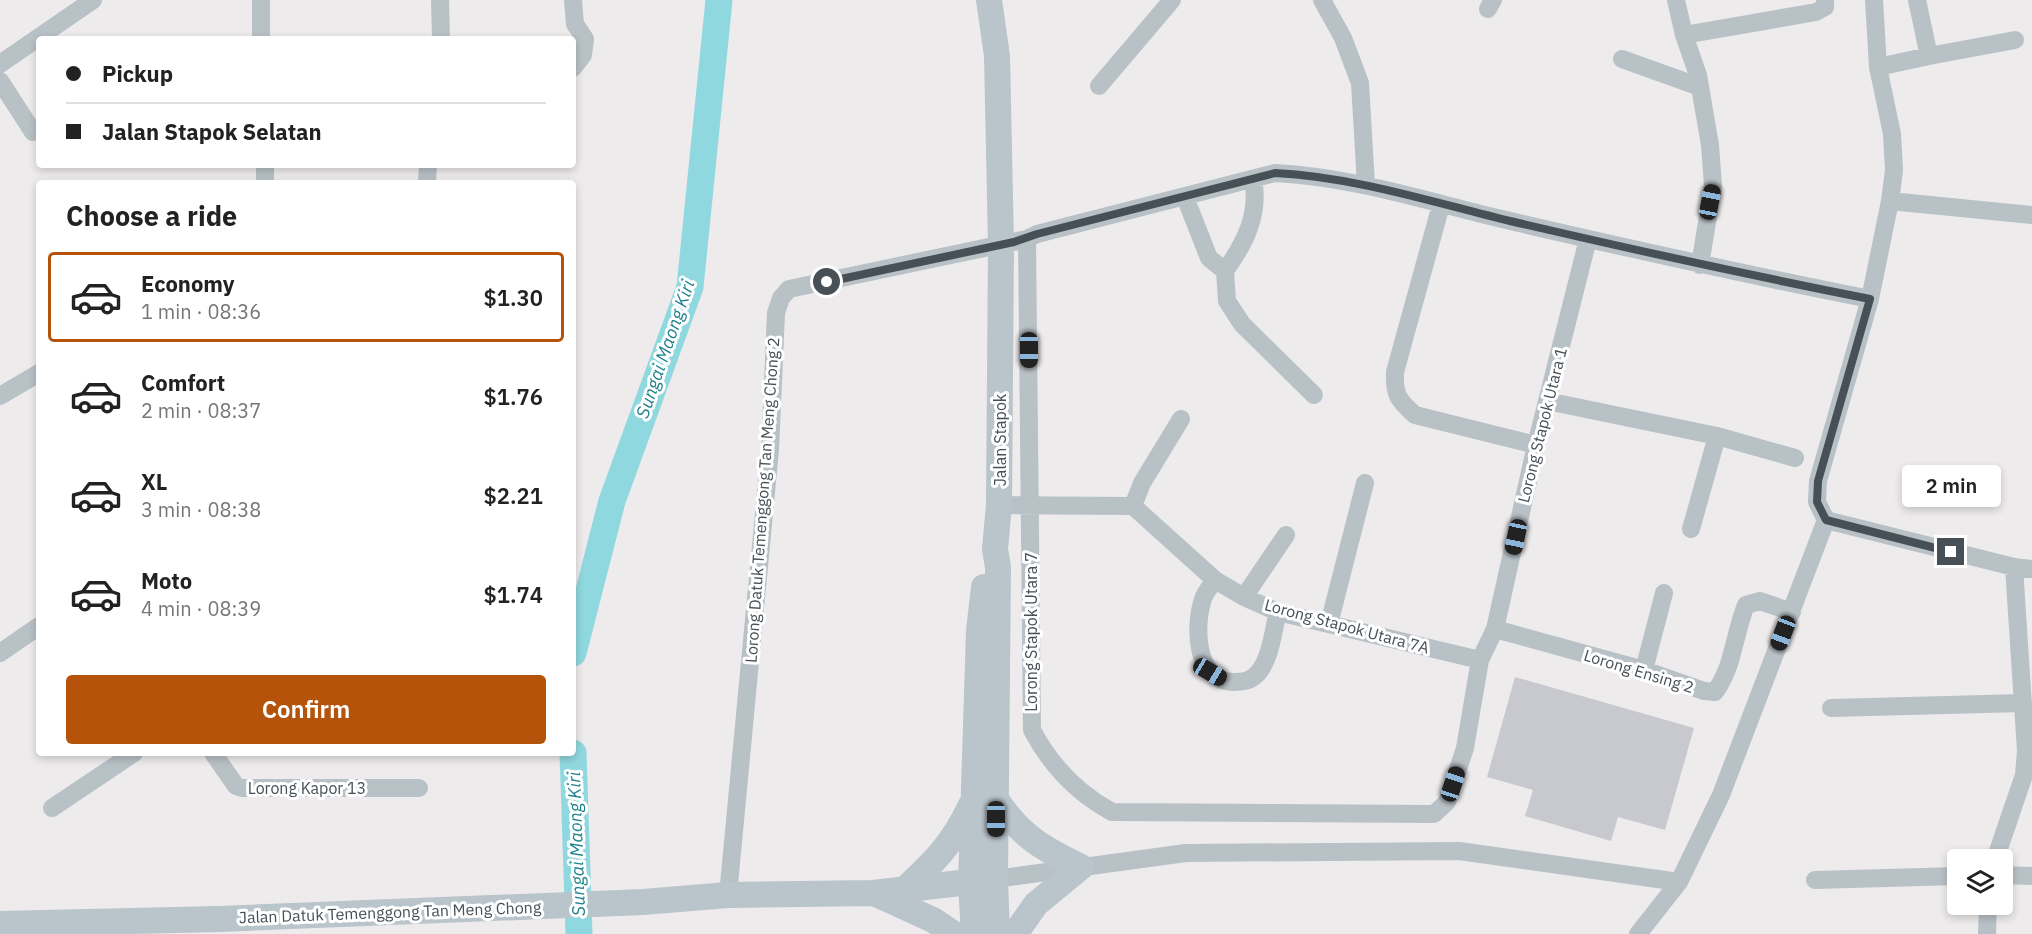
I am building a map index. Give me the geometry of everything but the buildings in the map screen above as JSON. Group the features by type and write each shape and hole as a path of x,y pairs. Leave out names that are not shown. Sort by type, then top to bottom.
{"main road":[{"name":"Jalan Stapok","path":"983,881 996,799 998,567 995,549 999,505 1001,245 997,56 989,0"},
{"path":"903,891 929,867 957,834 974,800 978,631 986,567 995,549"},
{"path":"975,780 983,881 997,934"},
{"path":"996,799 1009,820 1032,841 1081,867 1036,904 1015,934"},
{"name":"Jalan Datuk Temenggong Tan Meng Chong","path":"0,924 219,919 501,908 643,902 728,895 873,893 983,881"},
{"path":"974,934 983,881"},
{"path":"873,893 933,920 954,934"}],"street":[{"path":"41,36 93,0"},
{"path":"261,0 261,36"},
{"path":"440,0 441,36"},
{"path":"573,0 575,24 585,39 583,55 576,64"},
{"path":"1099,86 1172,0"},
{"path":"1322,0 1343,38 1360,83 1366,185"},
{"path":"1676,0 1700,87 1713,186 1700,265"},
{"path":"1684,35 1816,12 1825,7 1825,0"},
{"path":"1641,933 1679,882 1721,795 1826,520 1817,502 1818,481 1870,299 1894,170 1892,134 1878,67 1874,0"},
{"path":"1917,0 1929,56"},
{"path":"0,64 36,39"},
{"path":"1878,67 2015,40"},
{"path":"1622,59 1700,87"},
{"path":"0,81 33,132"},
{"name":"Lorong Datuk Temenggong Tan Meng Chong 2","path":"728,895 770,450 776,313 781,298 789,289 1027,239 1037,234 1275,173 1305,174 1366,185 1441,205 1700,265 1870,299"},
{"path":"1253,179 1256,192 1243,246 1224,271 1227,301 1237,317 1314,395"},
{"path":"1185,197 1209,258 1224,271"},
{"path":"1890,201 2032,215"},
{"path":"1441,205 1395,372 1400,402 1415,414 1536,445"},
{"name":"Lorong Stapok Utara 7","path":"1027,239 1032,730 1057,768 1079,789 1112,812 1434,814"},
{"name":"Lorong Stapok Utara 1","path":"1434,814 1447,802 1465,748 1480,660 1495,629 1536,445 1588,239"},
{"path":"0,396 36,375"},
{"path":"1547,401 1718,436 1795,458"},
{"path":"999,505 1133,506 1142,483 1181,419"},
{"path":"1691,528 1718,436"},
{"path":"1329,624 1365,483"},
{"name":"Lorong Stapok Utara 7A","path":"1133,506 1215,580 1244,597 1278,612 1480,660"},
{"path":"1826,520 2013,567 2032,569"},
{"path":"1244,597 1287,535"},
{"path":"1999,849 2028,775 2013,567"},
{"path":"1215,580 1204,597 1201,608 1199,650 1210,672 1225,681 1245,682 1258,673 1266,659 1278,612"},
{"path":"1644,670 1664,593"},
{"name":"Lorong Ensing 2","path":"1495,629 1644,670 1704,691 1715,692 1724,681 1739,622 1746,605 1760,601 1791,612"},
{"path":"0,653 36,628"},
{"path":"1831,708 2023,703"},
{"path":"52,808 130,756"},
{"name":"Lorong Kapor 13","path":"215,756 236,786 242,788 419,788"},
{"path":"983,881 1186,853 1459,851 1679,882"},
{"path":"2013,875 2032,876"},
{"path":"1815,880 1947,876"},
{"path":"1987,934 1988,915"}],"waterway":[{"name":"Sungai Maong Kiri","path":"576,641 612,501 690,287 719,0"},
{"name":"Sungai Maong Kiri","path":"573,756 579,934"}],"route":[{"path":"827,282 1027,239 1037,234 1275,173 1316,175 1366,185 1441,205 1700,265 1870,299 1818,481 1817,502 1826,520 1951,552"}]}
